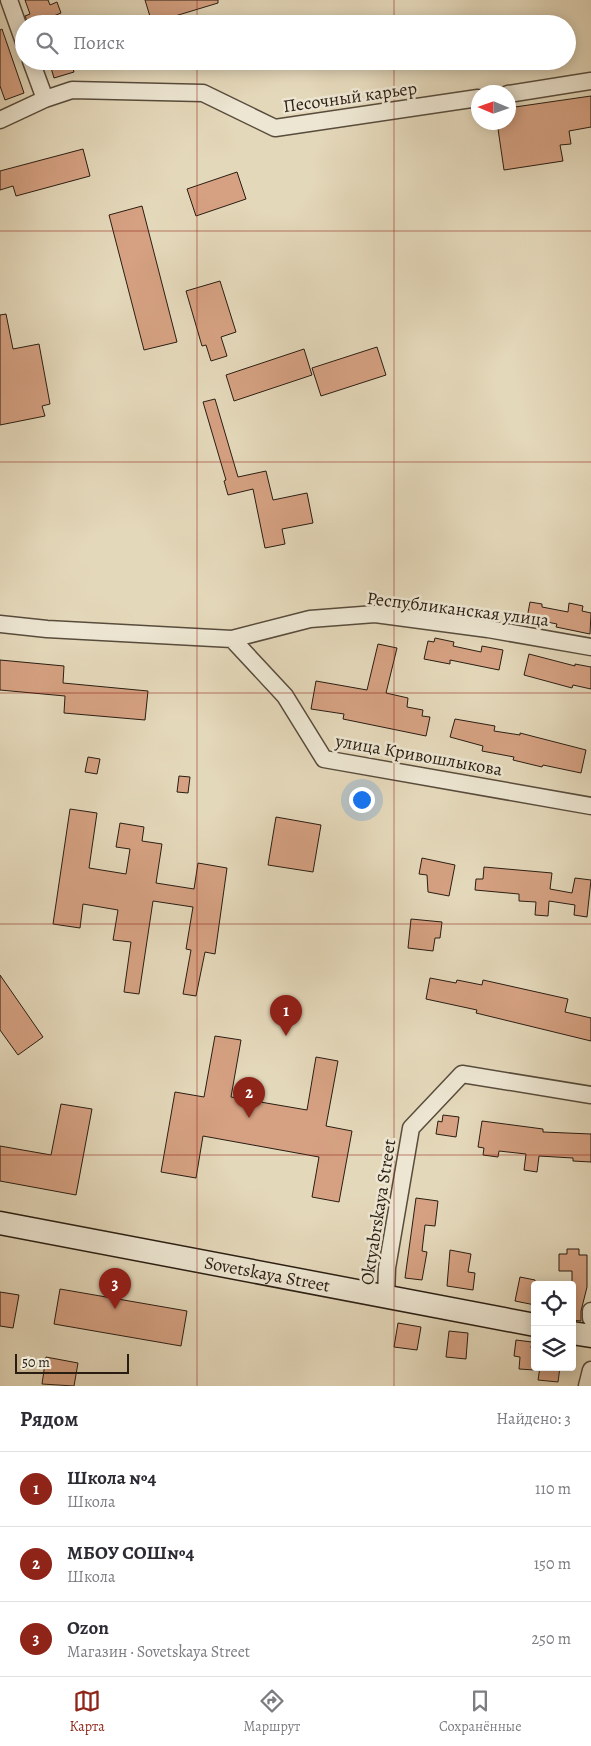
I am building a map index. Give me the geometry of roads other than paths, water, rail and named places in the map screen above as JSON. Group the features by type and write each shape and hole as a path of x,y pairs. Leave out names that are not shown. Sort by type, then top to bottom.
{"main road":[{"name":"Sovetskaya Street","path":"0,1223 531,1324"},
{"path":"576,1334 591,1336"}],"street":[{"path":"9,0 15,17"},
{"path":"34,70 45,99"},
{"path":"516,93 591,82"},
{"name":"Песочный карьер","path":"0,120 45,99 72,90 203,93 275,128 471,99"},
{"name":"Республиканская улица","path":"232,639 310,619 375,614 488,628 591,647"},
{"path":"0,624 47,630 232,639"},
{"name":"улица Кривошлыкова","path":"232,639 285,696 324,759 591,806"},
{"name":"Oktyabrskaya Street","path":"386,1296 387,1268 411,1128 462,1074 591,1095"},
{"path":"591,1311 591,1318"},
{"path":"587,1386 591,1370"}],"place":[{"name":"Школа №4","path":"286,1036"},
{"name":"МБОУ СОШ№4","path":"249,1118"},
{"name":"Ozon","path":"115,1309"}]}
